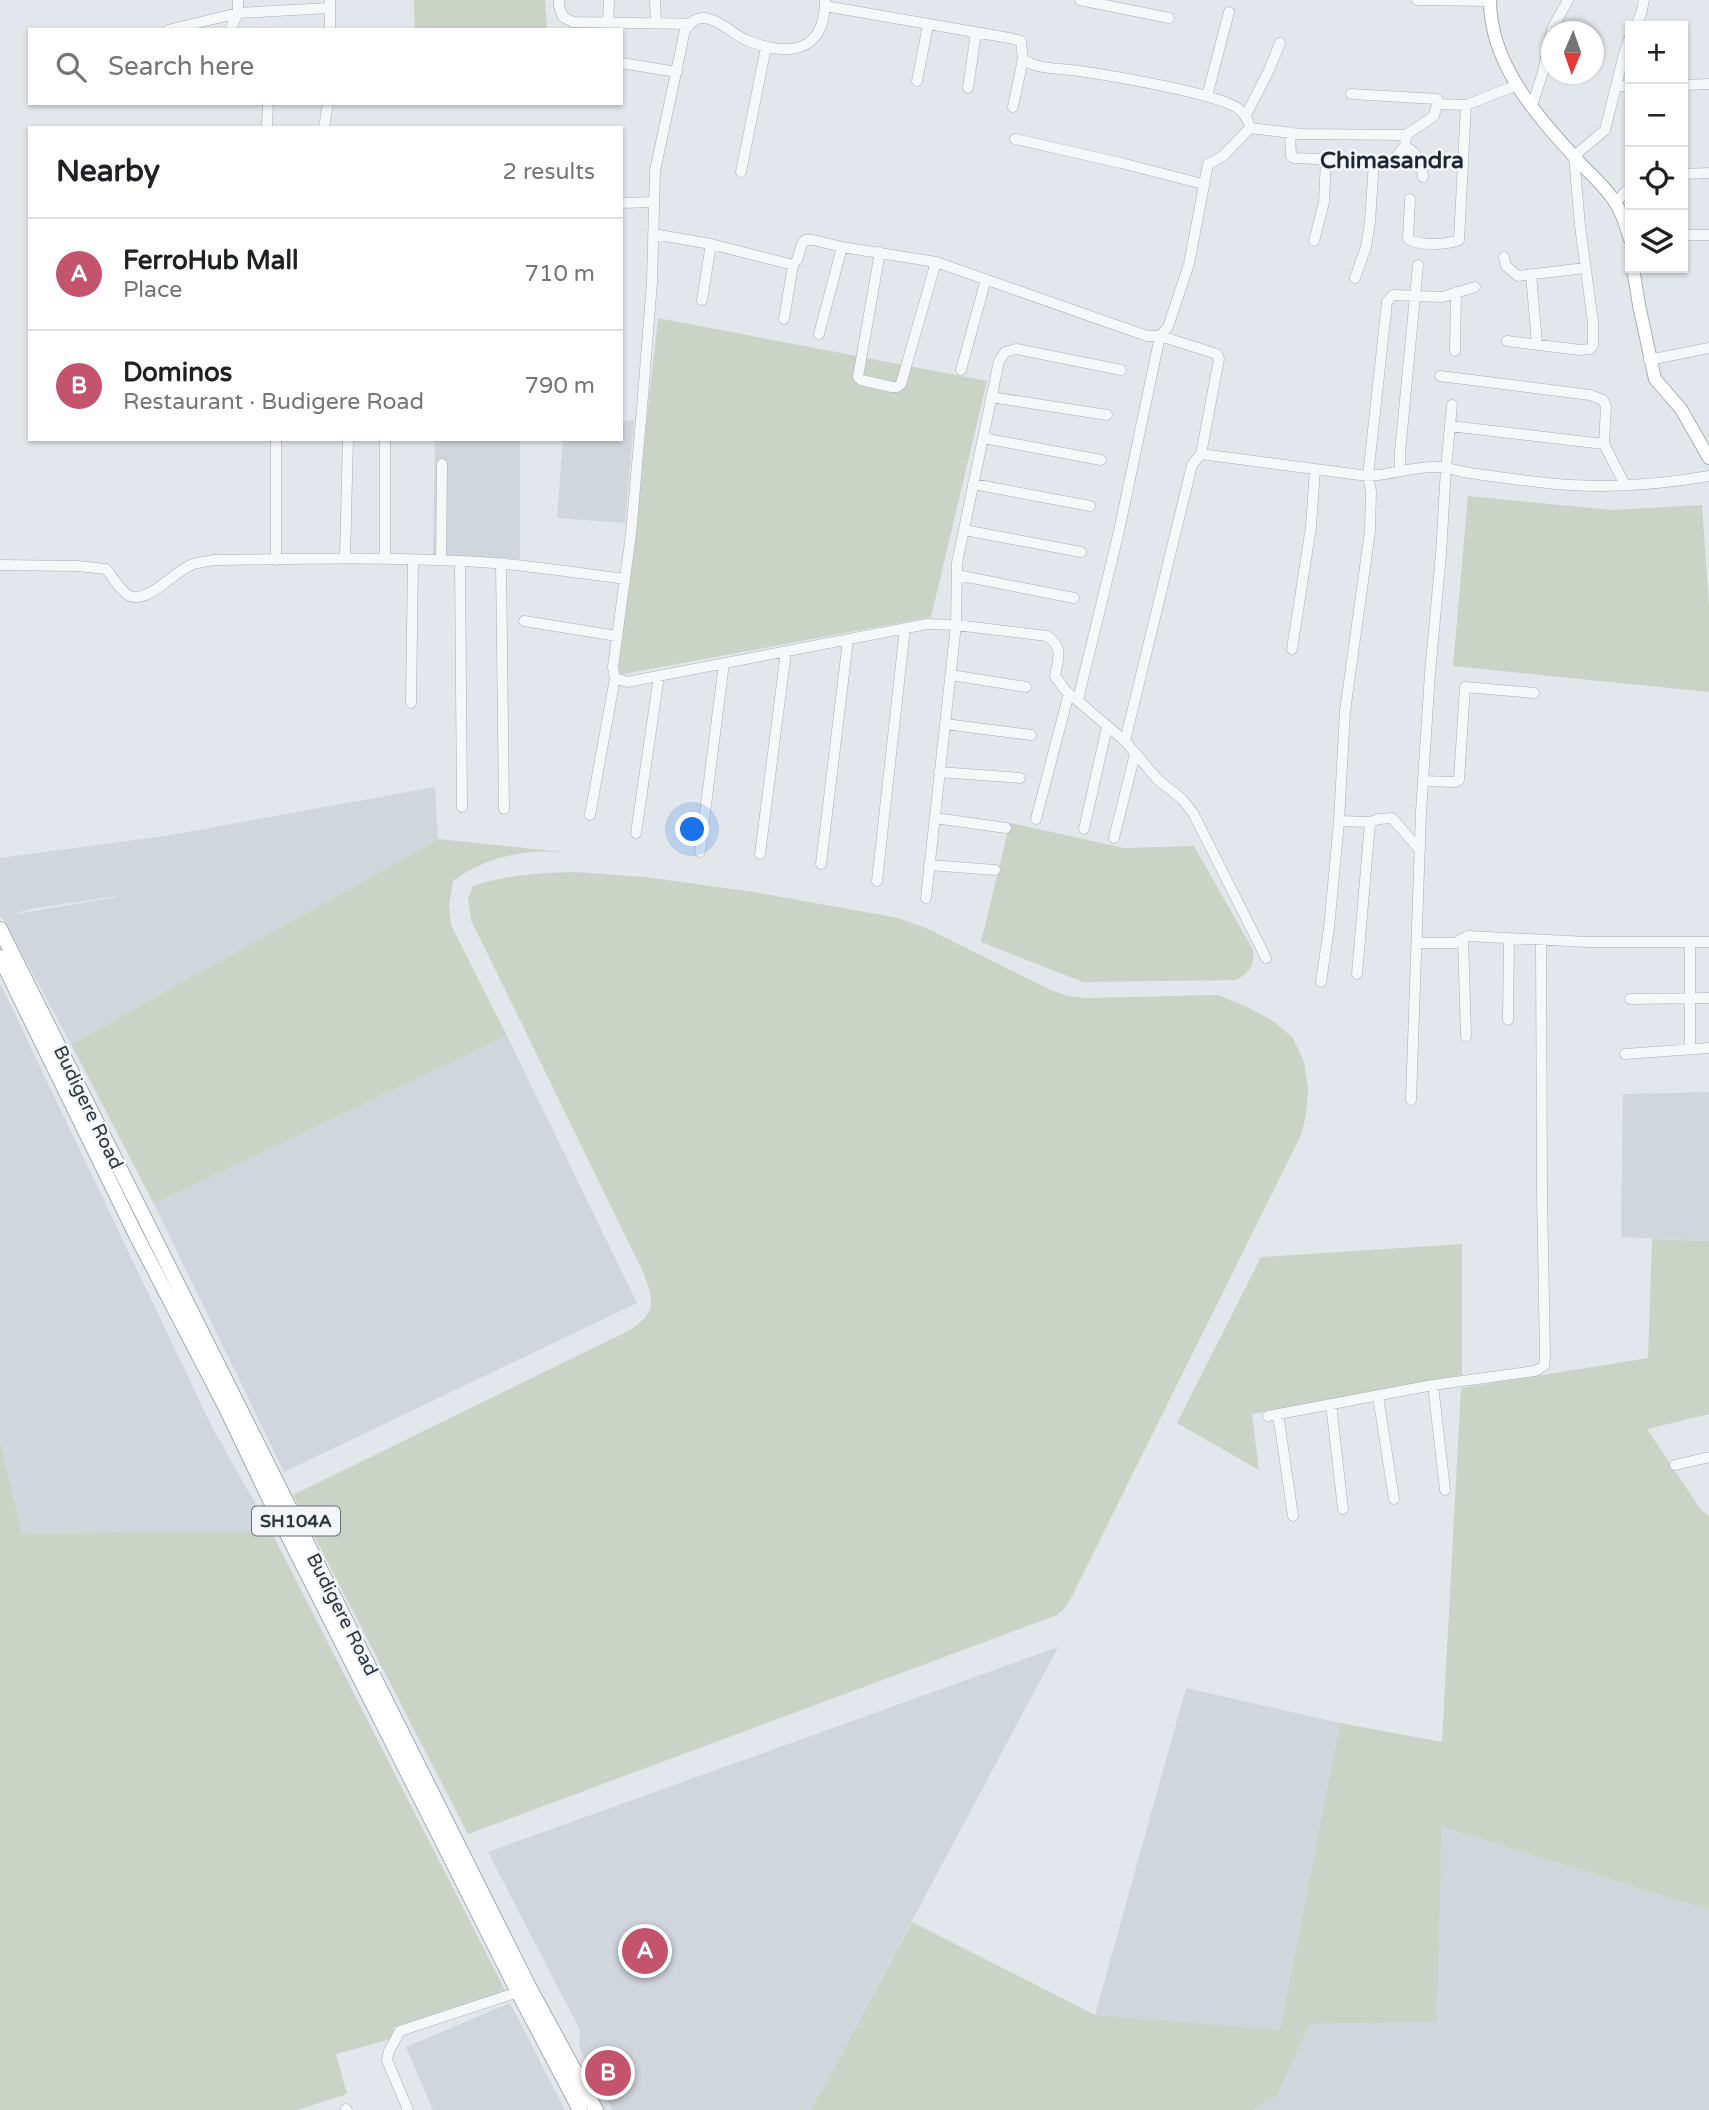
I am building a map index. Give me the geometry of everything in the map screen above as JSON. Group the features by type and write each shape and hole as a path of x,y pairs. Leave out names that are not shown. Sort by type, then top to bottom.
{"main road":[{"name":"Budigere Road","path":"0,929 528,1985 596,2110"},
{"name":"Budigere Road","path":"0,957 130,1222 225,1406 517,1992 580,2110"}],"street":[{"path":"231,28 238,13 238,0"},
{"path":"559,0 563,17 573,22 690,24"},
{"path":"608,0 608,23"},
{"path":"655,0 656,23"},
{"path":"1080,0 1169,18"},
{"path":"1417,0 1490,1 1496,45 1510,75 1546,126 1616,202 1625,226"},
{"path":"1532,106 1552,29 1568,0"},
{"path":"1638,21 1644,0"},
{"path":"590,815 615,678 613,667 625,579 652,282 655,171 685,30 698,19 705,18 744,39 766,47 800,48 809,44 821,26 825,3 1021,41 1023,59 1013,107"},
{"path":"176,28 238,13 330,4 330,28"},
{"path":"1207,96 1229,12"},
{"path":"917,81 928,25"},
{"path":"968,88 976,33"},
{"path":"1245,117 1280,43"},
{"path":"741,172 766,47"},
{"path":"1574,156 1605,131 1625,54"},
{"path":"1023,59 1030,65 1084,71 1207,96 1240,109 1250,128"},
{"path":"623,63 677,72"},
{"path":"1688,85 1709,84"},
{"path":"1437,104 1466,105 1517,85"},
{"path":"1616,86 1625,86"},
{"path":"1290,132 1291,156 1392,162 1406,141 1434,116 1437,104 1437,99 1351,94"},
{"path":"267,125 268,105"},
{"path":"324,126 328,105"},
{"path":"1410,199 1408,239 1414,242 1449,244 1459,240 1466,105"},
{"path":"1250,128 1406,141 1422,164 1423,177"},
{"path":"1036,819 1119,531 1160,336 1168,327 1189,264 1208,164 1223,156 1250,128"},
{"path":"1015,139 1203,184"},
{"path":"1507,341 1580,350 1590,349 1593,345 1593,322 1574,156"},
{"path":"1314,241 1324,202 1326,159"},
{"path":"1355,278 1366,247 1374,161"},
{"path":"1688,174 1709,173"},
{"path":"1616,202 1625,192"},
{"path":"623,203 654,202"},
{"path":"653,234 711,244 793,265"},
{"path":"1688,236 1709,235"},
{"path":"784,319 793,265 805,240 813,240 936,262 1147,336 1160,336 1217,354 1220,359 1201,454 1192,465 1125,741"},
{"path":"702,300 711,244"},
{"path":"819,334 842,247"},
{"path":"880,252 858,377 892,387 901,384 936,262"},
{"path":"1504,257 1506,266 1518,276 1585,268"},
{"path":"1400,471 1419,265"},
{"path":"1634,273 1649,360 1655,379 1682,409 1704,441 1709,458"},
{"path":"1531,274 1537,344"},
{"path":"961,370 986,279"},
{"path":"1321,982 1339,821 1345,711 1370,531 1371,491 1368,475 1387,302 1393,295 1442,297 1475,286"},
{"path":"1455,351 1456,292"},
{"path":"1649,360 1709,348"},
{"path":"926,898 956,625 957,563 999,361 1005,352 1016,349 1121,370"},
{"path":"1440,376 1603,400 1606,407 1604,444 1625,485"},
{"path":"991,397 1107,415"},
{"path":"1411,1100 1423,781 1452,405"},
{"path":"1450,426 1604,444"},
{"path":"983,438 1101,460"},
{"path":"276,441 276,559"},
{"path":"345,558 348,441"},
{"path":"384,441 385,559"},
{"path":"1201,454 1368,475 1428,467 1446,468 1541,483 1625,485 1675,482 1709,476"},
{"path":"441,560 442,464"},
{"path":"1292,649 1311,527 1315,469"},
{"path":"973,484 1090,506"},
{"path":"964,530 1081,552"},
{"path":"0,565 106,569 128,595 138,598 150,594 168,578 191,564 213,561 345,558 441,560 500,563 625,579"},
{"path":"411,703 413,560"},
{"path":"460,561 462,807"},
{"path":"500,563 504,809"},
{"path":"957,575 1074,598"},
{"path":"524,621 617,636"},
{"path":"615,678 627,682 927,624 1047,636 1057,644 1059,650 1055,676 1073,696 1125,741 1158,780 1182,799 1193,813 1266,958"},
{"path":"877,881 905,628"},
{"path":"821,864 848,640"},
{"path":"760,854 786,652"},
{"path":"700,852 724,663"},
{"path":"951,675 1026,687"},
{"path":"636,833 659,676"},
{"path":"1423,781 1459,780 1465,687 1534,693"},
{"path":"945,724 1031,735"},
{"path":"1084,829 1107,727"},
{"path":"1114,838 1135,754"},
{"path":"939,772 1020,778"},
{"path":"934,818 1006,828"},
{"path":"1339,821 1370,822 1392,818 1420,849"},
{"path":"1357,974 1370,822"},
{"path":"929,865 995,870"},
{"path":"1418,943 1455,943 1468,936 1541,940 1709,942"},
{"path":"1462,938 1466,1036"},
{"path":"1508,1020 1509,939"},
{"path":"1293,1516 1273,1415 1433,1385 1535,1371 1544,1366 1541,940"},
{"path":"1690,942 1690,1049"},
{"path":"1630,999 1709,998"},
{"path":"1625,1054 1709,1048"},
{"path":"1433,1385 1445,1490"},
{"path":"1378,1396 1394,1499"},
{"path":"1331,1405 1343,1509"},
{"path":"1675,1465 1709,1457"},
{"path":"408,2110 387,2060 400,2031 517,1992"}],"shaded area":[{"path":"623,420 634,421 625,523 557,518 563,441 623,441"},
{"path":"435,441 520,441 520,559 433,555"},
{"path":"435,787 438,839 71,1044 0,917 0,858 165,836","holes":["116,897 12,915 30,909"]},
{"path":"0,983 213,1429 271,1531 22,1533 0,1441"},
{"path":"507,1036 637,1303 284,1472 154,1204"},
{"path":"1709,1092 1709,1241 1621,1237 1623,1094"},
{"path":"1058,1647 811,2110 613,2110 579,2047 580,2030 488,1852"},
{"path":"1186,1688 1340,1723 1280,2031 1095,2015"},
{"path":"1442,1827 1709,1910 1709,2110 1251,2110 1277,2096 1310,2024 1437,2022"},
{"path":"510,2003 565,2110 433,2110 406,2047"}],"green space":[{"path":"414,0 545,0 547,28 415,28"},
{"path":"658,318 987,381 931,617 618,675"},
{"path":"1468,496 1612,510 1702,505 1709,606 1709,692 1453,666"},
{"path":"1010,823 1124,848 1194,846 1253,950 1250,968 1236,980 1083,982 981,942"},
{"path":"438,839 563,852 505,856 478,866 453,881 449,905 451,925 507,1036 154,1204 71,1044"},
{"path":"575,872 645,877 754,892 898,918 928,929 1068,996 1086,998 1218,995 1273,1021 1293,1038 1304,1062 1308,1089 1306,1115 1301,1135 1071,1598 1057,1615 468,1834 293,1495 630,1330 649,1312 651,1299 644,1274 471,920 468,898 473,886 510,877"},
{"path":"1652,1239 1709,1241 1709,1414 1647,1429 1699,1507 1709,1517 1709,1910 1442,1827 1437,2022 1310,2024 1277,2096 1251,2110 811,2110 912,1922 1095,2015 1280,2030 1340,1723 1442,1742 1461,1388 1648,1358"},
{"path":"1462,1244 1462,1375 1252,1414 1259,1470 1177,1423 1261,1257"},
{"path":"0,1441 22,1533 271,1531 505,1990 394,2027 391,2039 336,2054 347,2094 297,2110 0,2110"}],"place":[{"name":"FerroHub Mall","path":"645,1951"},
{"name":"Dominos","path":"608,2073"}],"district":[{"name":"Chimasandra","path":"1392,160"}]}
